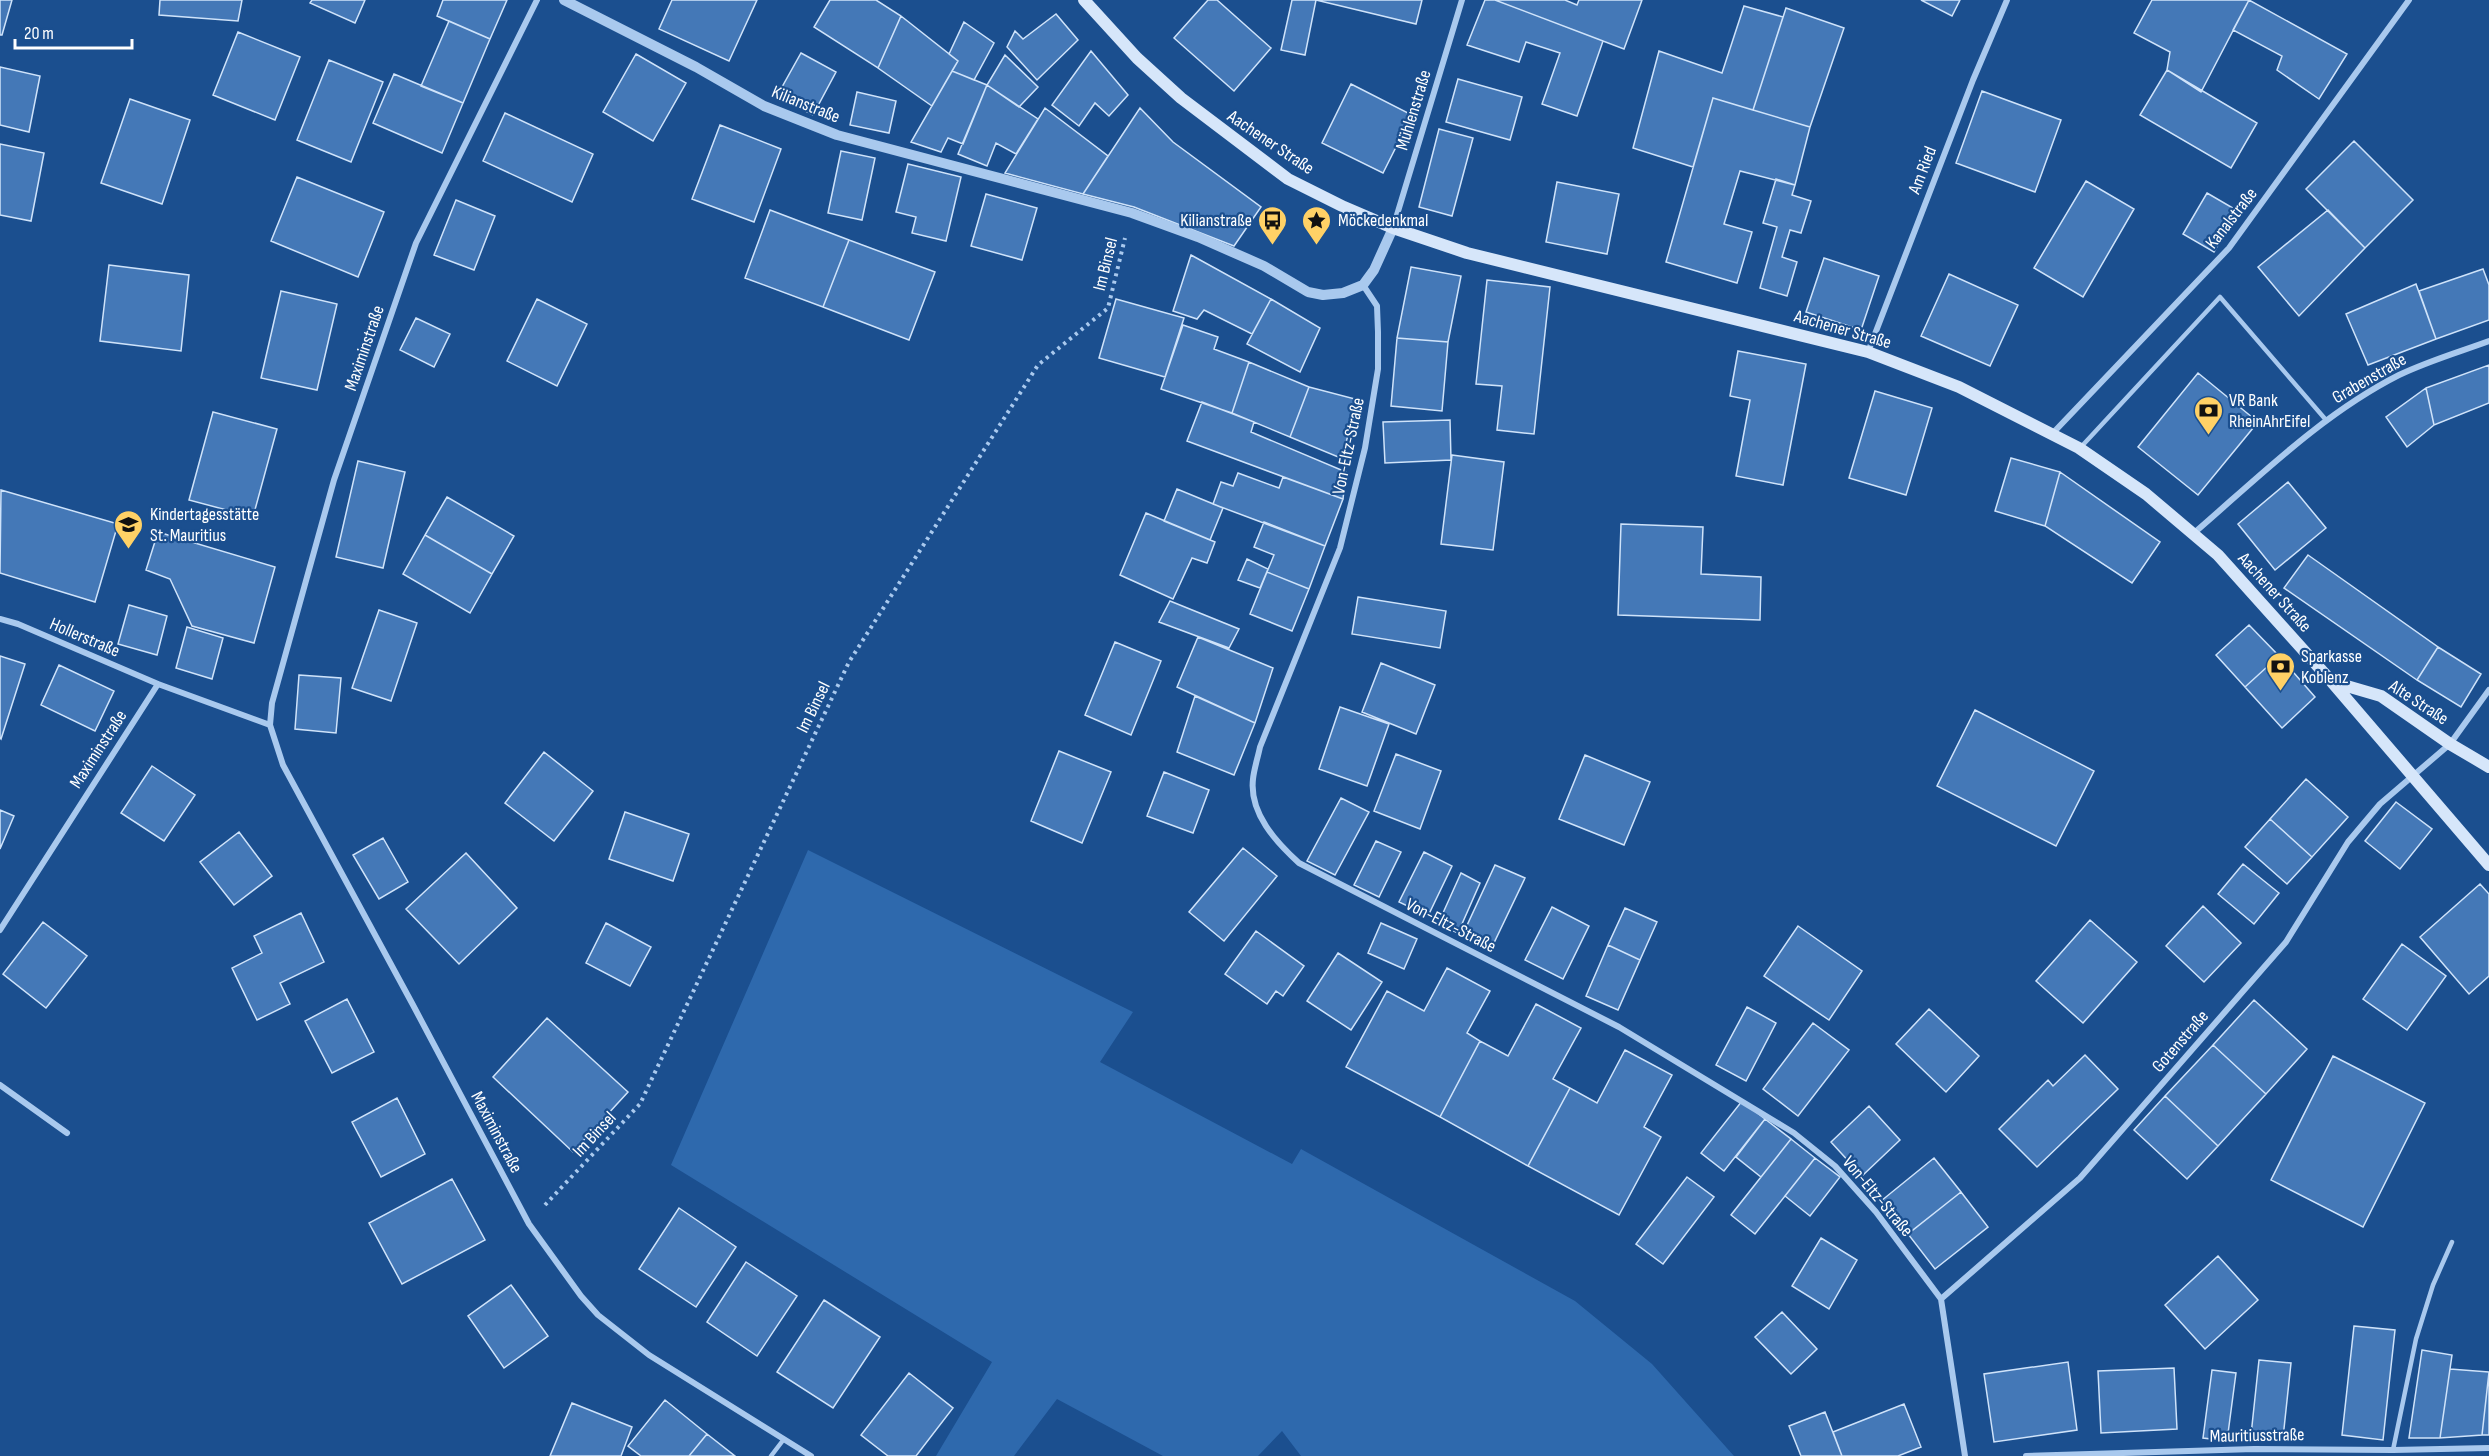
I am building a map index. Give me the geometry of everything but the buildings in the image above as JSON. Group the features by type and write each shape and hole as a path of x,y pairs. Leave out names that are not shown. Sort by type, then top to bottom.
{"main road":[{"name":"Aachener Straße","path":"1084,0 1137,58 1181,98 1233,139 1288,179 1393,228 1467,253 1868,351 1959,387 2079,448 2146,494 2218,555 2332,682 2489,865"},
{"name":"Alte Straße","path":"2332,682 2381,696 2450,744 2489,766"}],"street":[{"name":"Maximinstraße","path":"537,0 416,243 334,480 277,681 270,725 283,765 529,1224 581,1296 598,1315 649,1355 811,1456"},
{"name":"Kilianstraße","path":"564,0 696,67 764,106 837,135 1132,213 1198,237 1264,266 1308,292 1323,295 1343,292 1363,285"},
{"name":"Mühlenstraße","path":"1393,228 1462,0"},
{"name":"Am Ried","path":"1868,351 1973,80 2007,0"},
{"name":"Kanalstraße","path":"2052,434 2229,248 2409,0"},
{"path":"1363,285 1374,270 1393,228"},
{"name":"Von-Eltz-Straße","path":"1363,285 1377,306 1378,332 1378,369 1365,448 1340,549 1260,747 1252,781 1258,812 1275,840 1299,863 1619,1027 1794,1133 1835,1166 1876,1212 1941,1299 1965,1456"},
{"name":"Grabenstraße","path":"2194,533 2326,420 2366,394 2401,374 2489,342"},
{"name":"Hollerstraße","path":"0,619 18,624 158,684"},
{"name":"Maximinstraße","path":"0,930 158,684"},
{"path":"158,684 270,725"},
{"name":"Alte Straße","path":"2412,778 2450,744 2489,690"},
{"name":"Gotenstraße","path":"1941,1299 2080,1178 2286,942 2348,842 2380,804 2412,778"},
{"path":"0,1085 67,1133"},
{"name":"Mauritiusstraße","path":"2026,1456 2254,1449 2489,1448"}],"lane":[{"path":"2079,448 2220,297 2326,420"},
{"path":"2394,1450 2416,1339 2433,1285 2452,1242"},
{"path":"771,1456 784,1439"}],"path":[{"name":"Im Binsel","path":"529,1224 640,1104 849,662 1038,365 1108,308 1132,213"}],"shaded area":[{"path":"808,850 1133,1012 1100,1062 1292,1164 1301,1149 1575,1301 1652,1364 1734,1456 1301,1456 1282,1431 1258,1456 1163,1456 1057,1399 1014,1456 936,1456 992,1362 671,1165"}],"place":[{"name":"Kilianstraße","path":"1273,246"},
{"name":"Möckedenkmal","path":"1317,246"},
{"name":"VR Bank RheinAhrEifel","path":"2208,436"},
{"name":"Kindertagesstätte St. Mauritius","path":"129,550"},
{"name":"Sparkasse Koblenz","path":"2280,692"}]}
